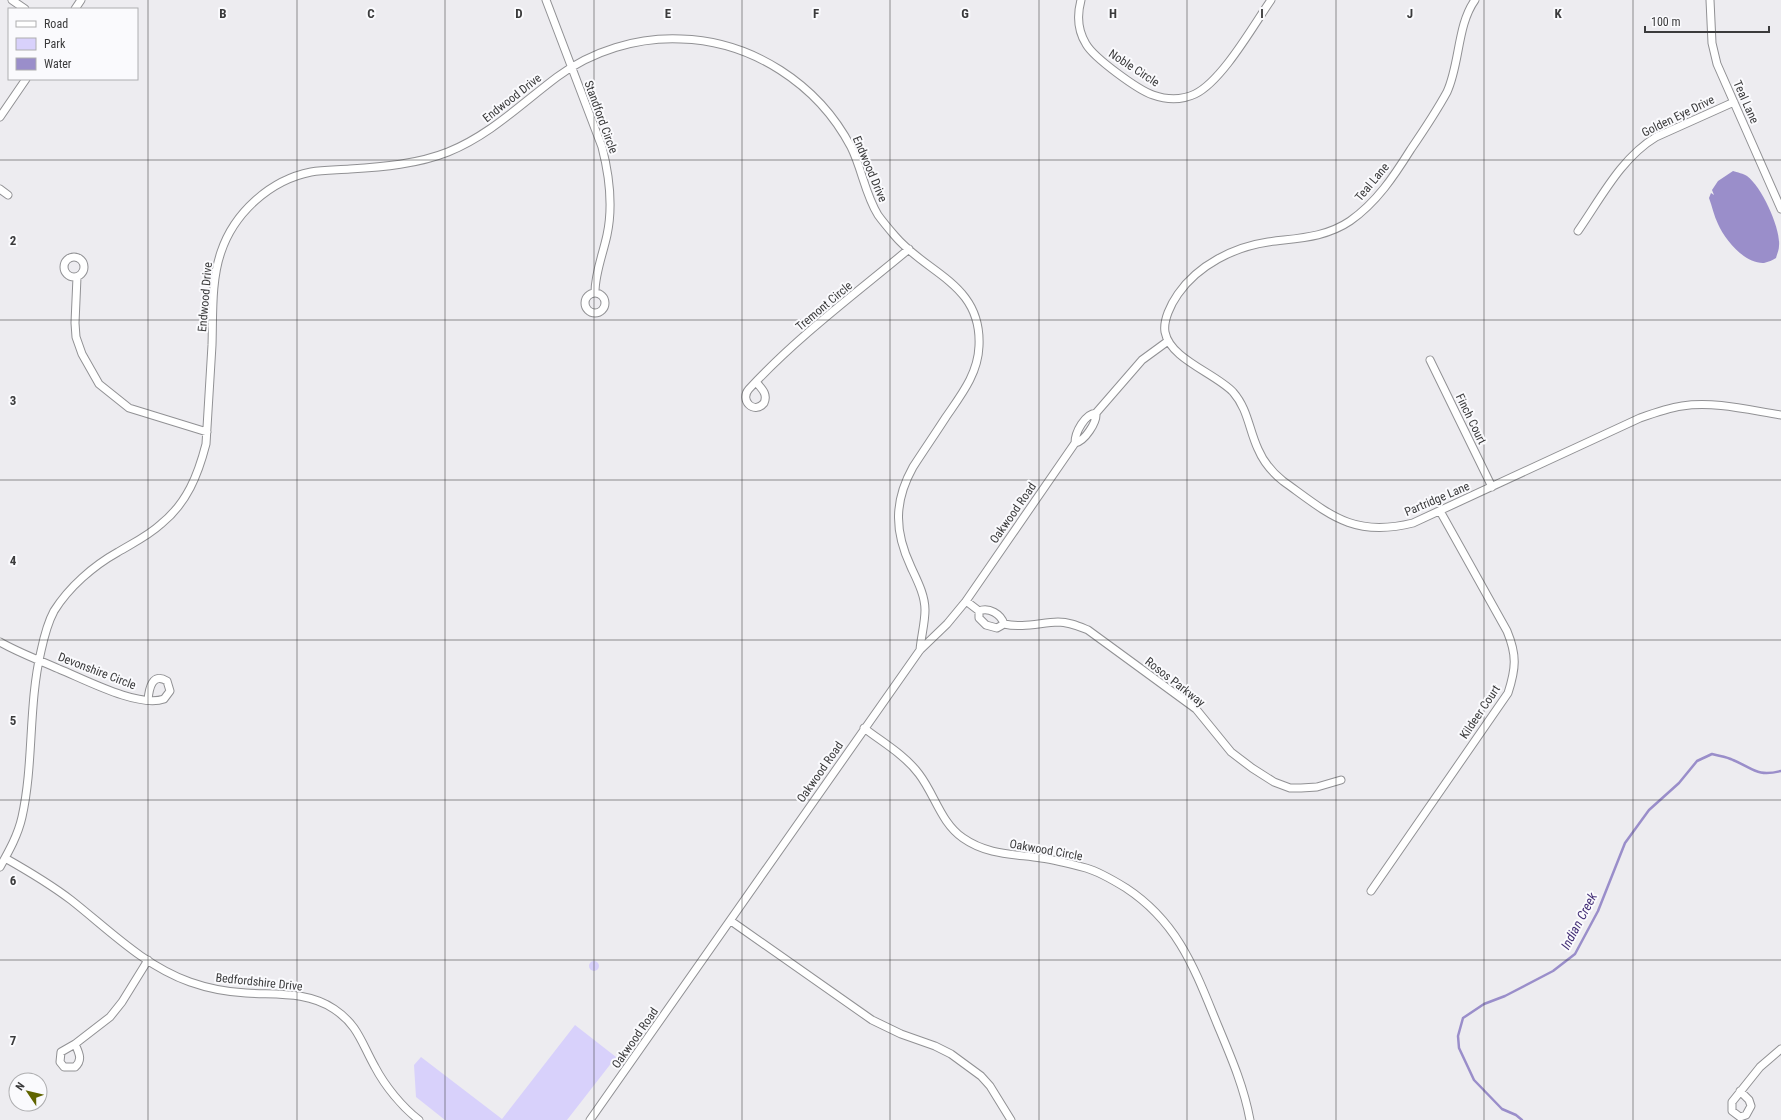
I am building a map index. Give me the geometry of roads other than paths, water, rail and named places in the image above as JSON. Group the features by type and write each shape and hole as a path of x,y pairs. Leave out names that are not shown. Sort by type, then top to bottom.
{"street":[{"path":"12,0 23,8"},
{"name":"Standford Circle","path":"546,0 602,146 606,161 609,195 608,234 595,281 595,292"},
{"name":"Noble Circle","path":"1081,0 1079,16 1080,28 1086,44 1092,52 1100,60 1143,90 1153,95 1168,99 1190,96 1211,84 1271,0"},
{"name":"Teal Lane","path":"1168,341 1165,330 1170,309 1175,298 1191,279 1209,265 1224,256 1254,245 1316,236 1326,233 1349,222 1375,200 1388,184 1447,92 1453,79 1463,27 1475,0"},
{"name":"Teal Lane","path":"1710,0 1712,43 1717,64 1781,209"},
{"name":"Endwood Drive","path":"0,867 16,836 22,819 27,792 35,679 46,629 54,611 73,586 116,552 150,533 162,524 181,502 195,481 201,466 207,432 214,291 218,265 227,238 236,222 249,206 263,193 280,183 310,172 371,168 419,161 446,153 468,143 502,122 558,76 571,68 595,55 634,41 678,38 704,41 732,47 770,64 800,83 829,113 852,149 878,215 897,239 957,287 966,299 974,314 978,330 979,347 974,373 913,467 905,482 900,497 898,513 900,538 921,590 925,610 920,650"},
{"path":"0,117 25,80"},
{"name":"Golden Eye Drive","path":"1578,231 1624,165 1645,143 1734,102"},
{"path":"0,189 8,195"},
{"name":"Tremont Circle","path":"756,382 802,339 909,249"},
{"path":"77,277 75,323 76,337 82,354 99,384 129,408 207,432"},
{"name":"Oakwood Road","path":"590,1120 920,650 947,624 966,601 1075,443 1079,429 1089,415 1096,413 1142,360 1155,349 1168,341"},
{"name":"Partridge Lane","path":"1168,341 1184,357 1222,382 1233,392 1248,418 1258,449 1270,469 1330,515 1353,525 1376,529 1398,527 1413,523 1640,418 1666,409 1682,406 1712,405 1781,415"},
{"name":"Finch Court","path":"1430,360 1492,487"},
{"name":"Kildeer Court","path":"1371,890 1508,693 1514,674 1514,652 1508,631 1440,511"},
{"name":"Rosos Parkway","path":"966,601 979,611 986,610 994,612 1001,618 1004,624"},
{"name":"Rosos Parkway","path":"979,611 979,618 988,626 997,628 1004,624 1016,626 1058,622 1071,623 1088,630 1196,709 1231,752 1274,782 1290,788 1301,788 1317,787 1341,780"},
{"name":"Devonshire Circle","path":"0,642 112,692 132,698 148,700"},
{"name":"Oakwood Circle","path":"864,728 911,764 926,785 946,822 963,838 997,853 1056,861 1092,870 1113,880 1130,891 1158,915 1178,939 1193,966 1242,1084 1250,1120"},
{"name":"Bedfordshire Drive","path":"5,858 46,882 148,960 165,971 189,982 215,989 245,994 295,995 317,1000 332,1008 348,1019 360,1036 375,1067 384,1081 401,1102 419,1120"},
{"path":"731,920 872,1020 901,1034 935,1046 951,1054 981,1076 990,1086 1010,1120"},
{"path":"75,1044 103,1023 116,1009 148,960"},
{"path":"1740,1092 1760,1067 1781,1049"}],"water":[{"path":"1733,171 1746,175 1753,181 1764,198 1774,219 1779,239 1779,246 1776,258 1770,261 1764,263 1750,260 1736,250 1725,237 1717,221 1709,198 1711,193 1714,195 1712,190 1718,181"}],"waterway":[{"name":"Indian Creek","path":"1522,1120 1516,1115 1502,1109 1474,1080 1459,1048 1458,1036 1463,1018 1484,1004 1505,996 1553,971 1575,954 1598,911 1625,843 1649,810 1679,783 1697,761 1712,754 1731,759 1761,773 1781,771"}]}
